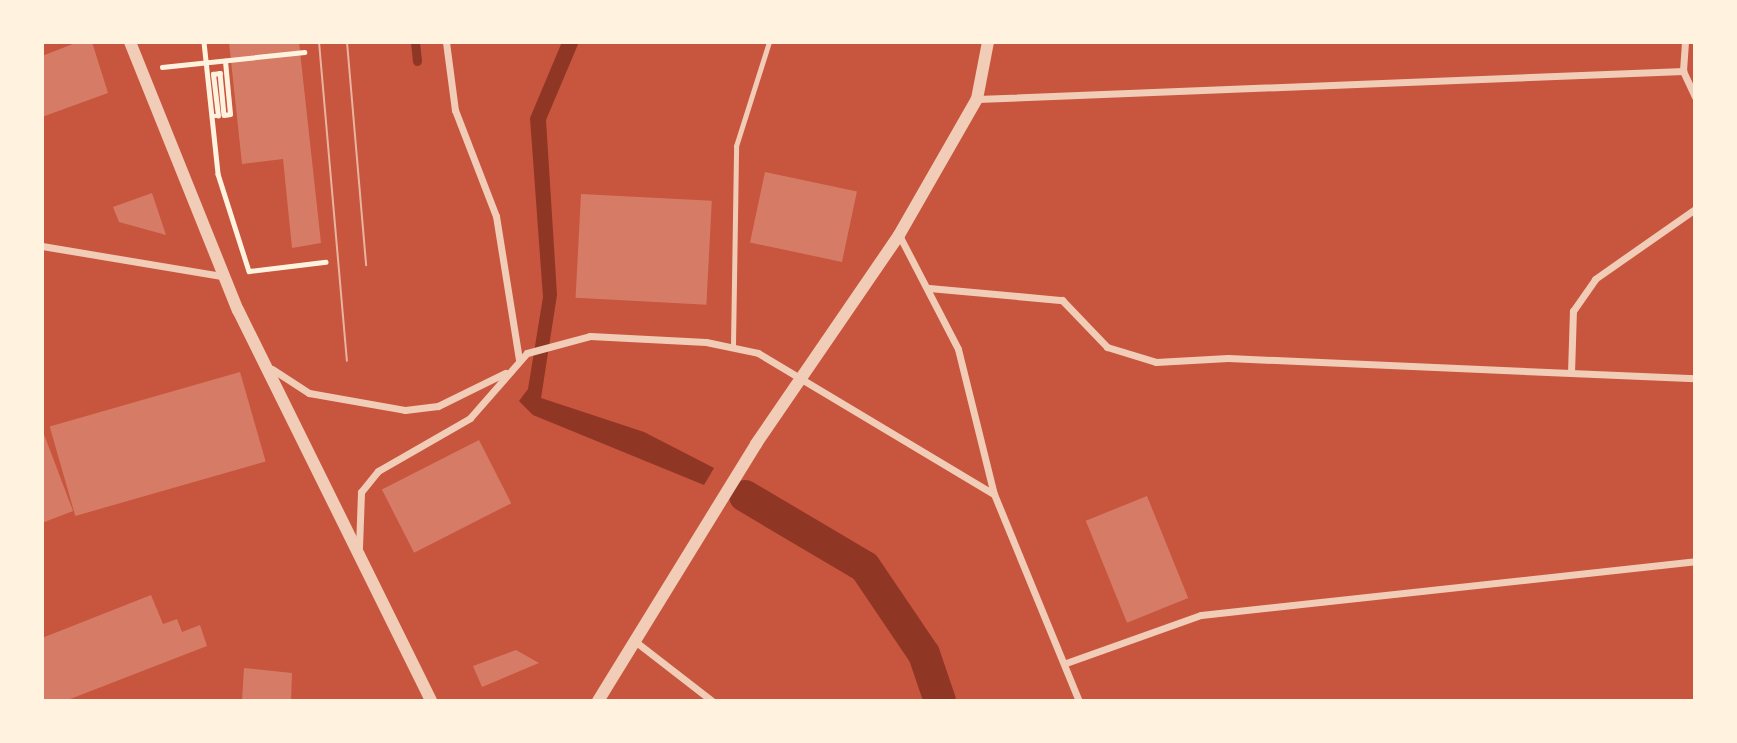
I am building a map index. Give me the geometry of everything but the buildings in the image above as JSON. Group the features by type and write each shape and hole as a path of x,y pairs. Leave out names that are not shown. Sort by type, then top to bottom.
{"street":[{"path":"130,42 222,276 335,513 431,701"},
{"path":"446,42 455,110 496,216 519,360"},
{"path":"598,701 798,380 899,235 977,99 988,42"},
{"path":"1685,42 1683,71 1695,97"},
{"path":"977,99 1683,71"},
{"path":"1571,373 1573,311 1595,279 1695,209"},
{"path":"899,235 929,288 961,360 994,494 1066,663 1079,701"},
{"path":"42,246 222,276"},
{"path":"929,288 1062,300 1107,347 1156,362 1228,358 1695,377"},
{"path":"362,564 356,529 367,480 470,418 519,360 563,340 590,336 733,345 778,363 798,380 994,494"},
{"path":"262,360 309,393 405,410 438,406 506,373"},
{"path":"1066,663 1200,615 1695,561"},
{"path":"636,642 712,701"}],"lane":[{"path":"733,345 736,146 769,42"}],"path":[{"path":"204,42 218,174 249,271 326,262"},
{"path":"140,70 304,52"},
{"path":"212,116 218,116 214,74 220,73 224,115 230,114 225,61"}],"shaded area":[{"path":"562,42 579,42 546,120 557,295 541,398 644,432 714,468 704,485 533,415 519,401 528,389 543,297 530,118"}],"waterway":[{"path":"415,42 417,61"},
{"path":"745,496 865,567 924,654 940,701"}],"tram line":[{"path":"319,42 347,361"},
{"path":"347,42 366,265"}]}
